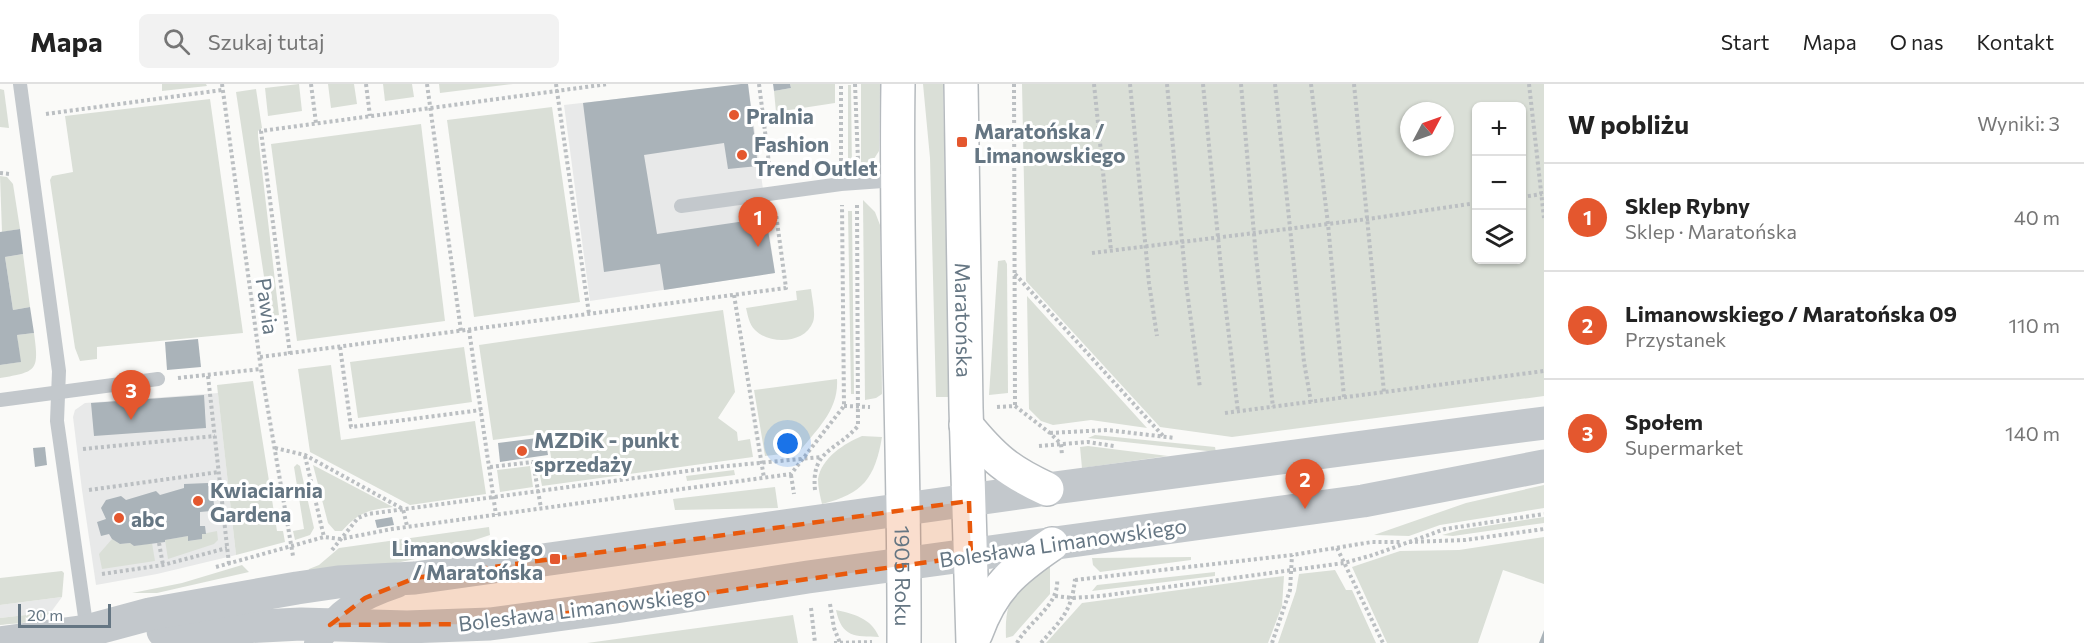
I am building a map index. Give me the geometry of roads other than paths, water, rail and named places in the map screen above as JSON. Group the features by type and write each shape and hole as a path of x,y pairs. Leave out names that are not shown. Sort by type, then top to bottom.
{"main road":[{"path":"898,84 897,180 903,509"},
{"name":"Maratońska","path":"962,84 966,424 971,556"},
{"path":"966,424 986,450 1001,463 1047,489"},
{"name":"1905 Roku","path":"903,509 904,643"},
{"path":"973,643 984,611 994,593 1028,560 1052,544"},
{"path":"971,556 973,643"}],"street":[{"name":"Bolesława Limanowskiego","path":"0,643 90,630 150,614 338,582 415,578 1047,489 1544,423"},
{"name":"Bolesława Limanowskiego","path":"90,630 159,631 248,625 324,634 406,627 490,624 807,577 1372,500 1544,466"},
{"name":"Bolesława Limanowskiego","path":"324,634 338,615 356,603 415,578"}],"lane":[{"path":"20,84 59,371 57,421 90,630"},
{"path":"681,206 841,184 897,180"},
{"path":"0,400 158,380"}],"place":[{"name":"Pralnia","path":"734,115"},
{"name":"Maratońska / Limanowskiego","path":"962,142"},
{"name":"Fashion Trend Outlet","path":"742,155"},
{"name":"Sklep Rybny","path":"758,247"},
{"name":"Społem","path":"131,420"},
{"name":"MZDiK - punkt sprzedaży","path":"522,451"},
{"name":"Kwiaciarnia Gardena","path":"198,501"},
{"name":"Limanowskiego / Maratońska 09","path":"1305,509"},
{"name":"abc","path":"119,518"},
{"name":"Limanowskiego / Maratońska","path":"555,559"}]}
